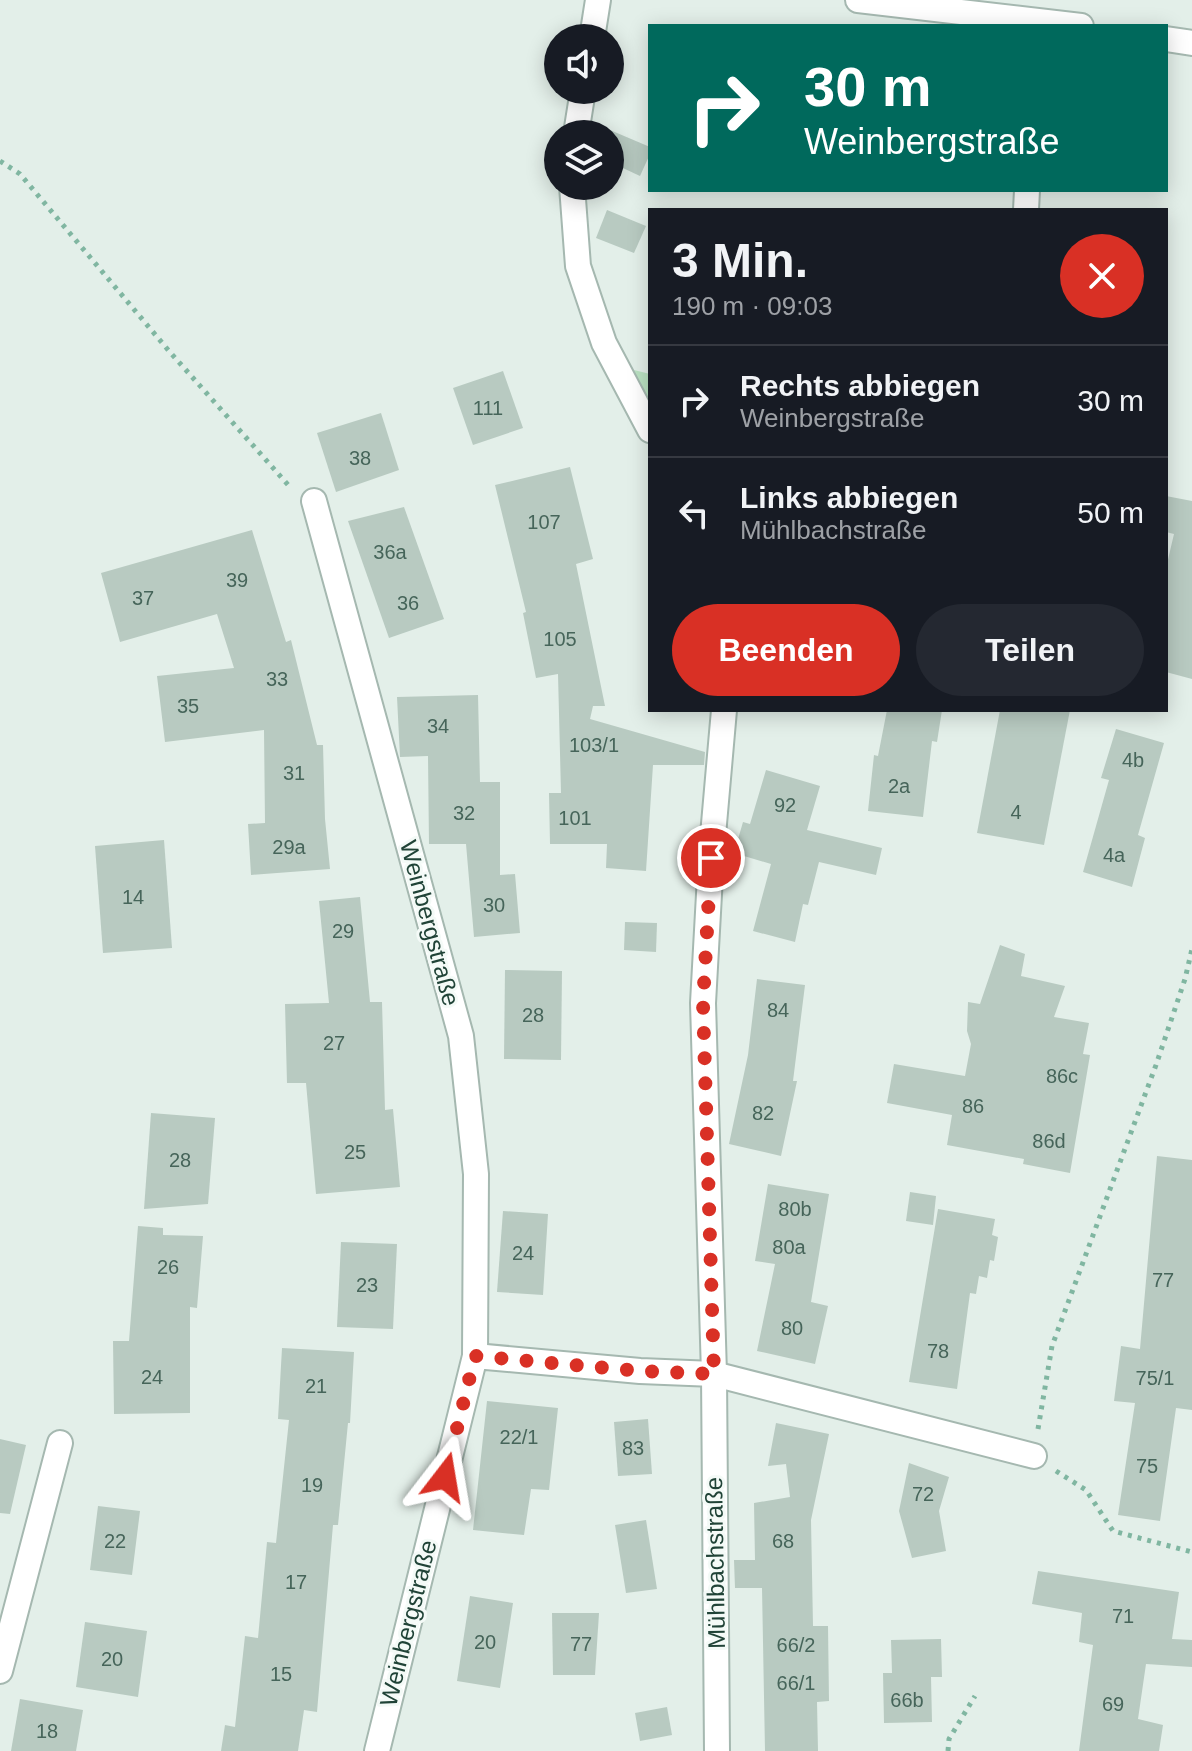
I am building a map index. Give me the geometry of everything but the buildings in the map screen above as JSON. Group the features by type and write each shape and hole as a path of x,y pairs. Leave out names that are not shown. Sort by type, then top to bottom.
{"street":[{"path":"594,24 598,0"},
{"path":"858,0 1043,15 1074,24"},
{"path":"1168,39 1192,43"},
{"path":"573,200 578,266 604,343 648,426"},
{"name":"Weinbergstraße","path":"314,501 461,1036 476,1174 475,1356 377,1751"},
{"name":"Mühlbachstraße","path":"717,1751 714,1374 703,1003 724,712"},
{"path":"475,1356 640,1371 714,1374 1034,1456"},
{"path":"0,1671 60,1443"}],"path":[{"path":"0,161 20,174 169,351 302,499 314,501"},
{"path":"1192,949 1156,1065 1052,1346 1034,1456 1086,1490 1113,1531 1192,1552"},
{"path":"948,1751 949,1739 975,1696"}],"green space":[{"path":"634,370 648,374 648,407"}],"route":[{"path":"445,1477 475,1356 640,1371 714,1374 703,1003 711,858"}]}
